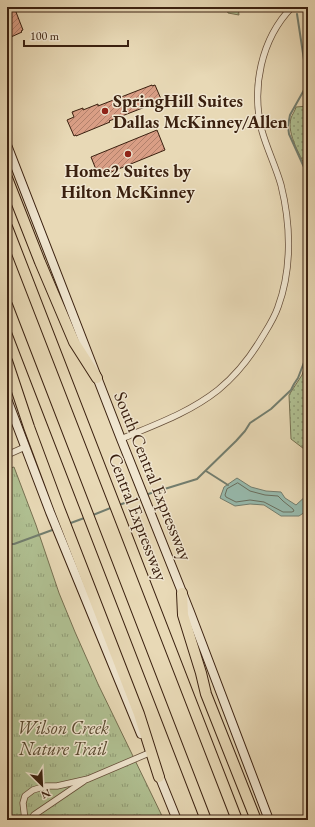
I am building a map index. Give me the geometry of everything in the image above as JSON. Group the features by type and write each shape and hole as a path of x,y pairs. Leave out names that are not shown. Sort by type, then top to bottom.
{"highway":[{"path":"7,178 40,262 74,342 97,378"},
{"name":"Central Expressway","path":"7,227 238,820"},
{"path":"7,304 206,820"},
{"path":"7,361 54,510 139,714 159,777"},
{"path":"182,593 183,615 206,694 256,820"}],"main road":[{"name":"South Central Expressway","path":"7,145 269,820"},
{"path":"7,399 25,447 54,510"},
{"path":"66,539 149,753 177,820"}],"street":[{"path":"121,439 191,408 217,391 251,356 269,326 277,308 285,284 287,269 287,222 280,184 261,125 258,107 258,90 260,66 268,44 278,25 292,7"},
{"path":"7,455 25,447"},
{"path":"31,820 34,814 88,779 149,753"},
{"path":"25,820 23,803 25,796 33,790 46,786 57,786 88,779"}],"green space":[{"path":"226,7 238,7 239,15 228,13"},
{"path":"308,106 308,172 293,138 290,124 296,107"},
{"path":"308,356 308,452 291,439 289,395 302,375"},
{"name":"Wilson Creek Nature Trail","path":"14,467 36,525 59,593 75,632 98,684 164,820 7,820 7,469"}],"water":[{"path":"237,478 251,487 266,491 281,492 285,498 296,505 308,494 308,510 299,516 281,516 264,505 250,504 235,506 220,498 224,487"}],"building":[{"path":"7,7 28,7 16,12 23,30 21,31 22,32 11,37 10,35 7,36"},
{"name":"SpringHill Suites Dallas McKinney/Allen","path":"155,85 161,99 158,102 74,136 67,120 74,117 72,112 83,108 83,110 98,104 98,106"},
{"name":"Home2 Suites by Hilton McKinney","path":"157,130 165,150 99,177 91,157"}],"waterway":[{"path":"297,14 306,73 304,90 290,115 288,126 289,134 308,176"},
{"path":"145,495 197,479 236,441 250,423 271,409 291,390 298,378 308,352"},
{"path":"206,471 228,485"},
{"path":"119,505 141,497"},
{"path":"93,515 113,507"},
{"path":"68,524 87,517"},
{"path":"7,544 14,544 55,529"}],"place":[{"name":"SpringHill Suites Dallas McKinney/Allen","path":"105,111"},
{"name":"Home2 Suites by Hilton McKinney","path":"128,154"}]}
